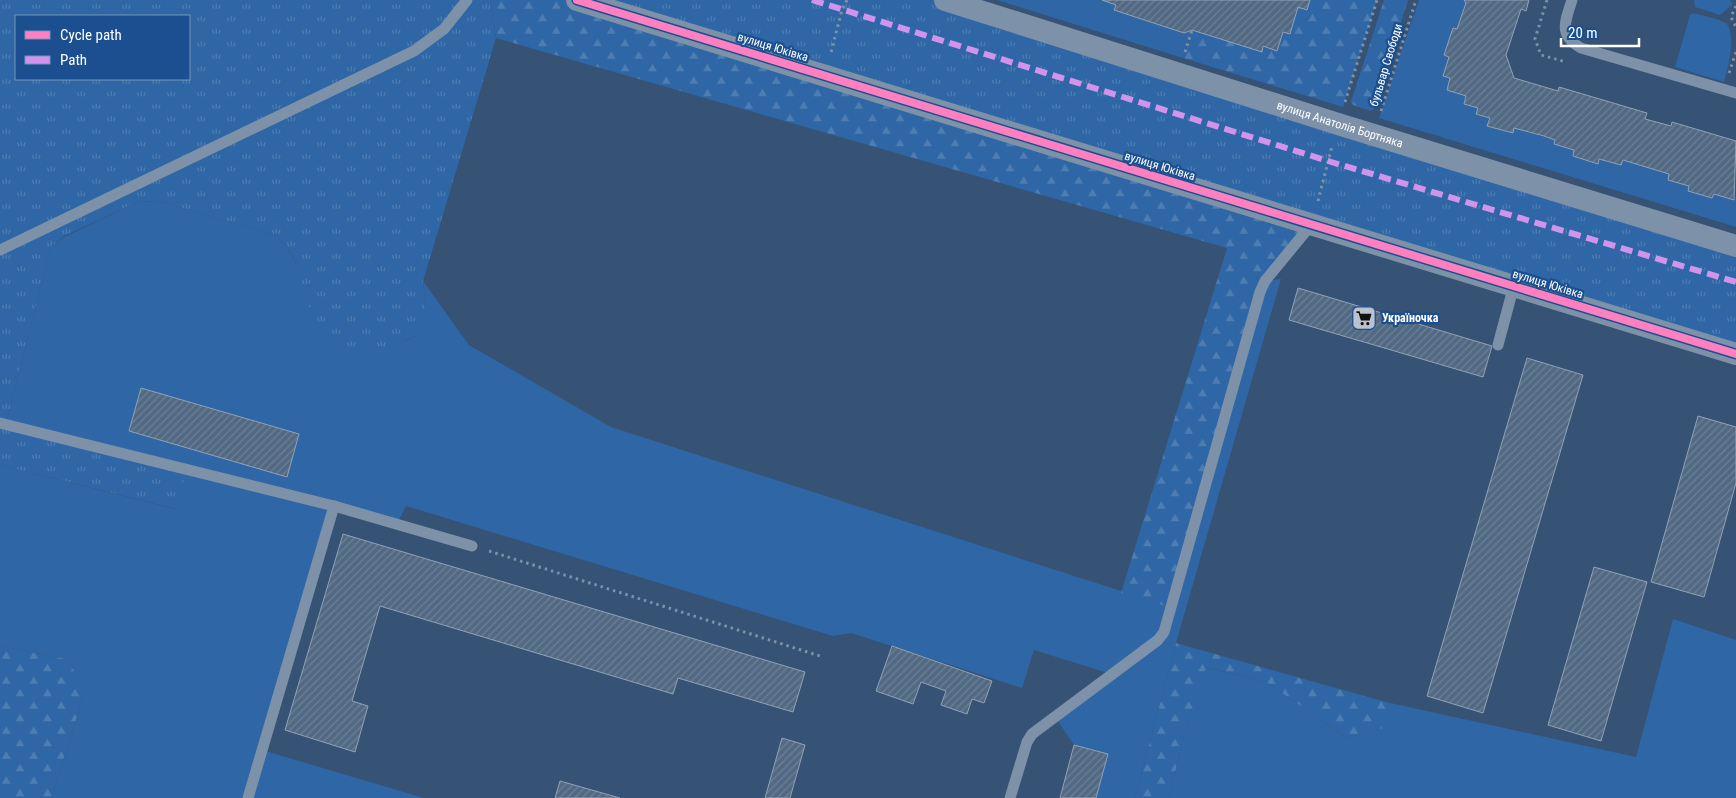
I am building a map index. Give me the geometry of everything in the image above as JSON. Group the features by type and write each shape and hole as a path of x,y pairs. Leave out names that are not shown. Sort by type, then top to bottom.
{"street":[{"name":"вулиця Юківка","path":"577,0 1736,354"},
{"name":"вулиця Анатолія Бортняка","path":"945,0 1373,135 1736,246"}],"lane":[{"path":"0,250 414,51 444,29 467,0"},
{"path":"1572,0 1564,27 1567,36 1581,48 1736,93"},
{"path":"1010,798 1027,742 1032,734 1158,640 1164,632 1260,292 1266,280 1311,225"},
{"path":"1498,345 1514,285"},
{"path":"0,423 334,506 472,546"},
{"path":"248,798 334,506"}],"path":[{"path":"825,75 842,10 847,0"},
{"path":"1311,225 1338,124 1377,0"},
{"path":"1736,6 1731,17 1736,27"},
{"path":"472,546 820,656"}],"green space":[{"path":"0,0 490,0 496,38 423,281 426,310 417,336 385,350 372,352 348,347 337,341 319,323 303,291 295,261 277,236 159,201 138,202 64,236 51,247 6,424 186,470 177,509 0,465"},
{"path":"490,0 577,0 1311,225 1265,280 1172,608 1121,593 1227,248 496,38"},
{"path":"577,0 946,0 1736,246 1736,354"},
{"path":"997,0 1102,0 1116,5 1115,10 1184,33 1192,30 1183,58"},
{"path":"1310,0 1377,0 1343,107 1183,58 1192,30 1262,51 1263,46 1277,50 1283,32 1290,34 1298,7 1307,9"},
{"path":"1384,0 1408,0 1374,109 1371,111 1353,105 1351,102"},
{"path":"1419,0 1464,0 1466,3 1457,29 1453,28 1445,55 1449,57 1450,78 1447,90 1466,96 1464,104 1478,108 1490,118 1488,126 1512,133 1514,128 1555,140 1555,144 1574,150 1573,156 1598,163 1599,159 1621,165 1623,160 1669,174 1668,180 1689,186 1688,191 1712,198 1714,194 1734,200 1736,196 1736,227 1379,118"},
{"path":"1694,0 1730,0 1733,4 1720,15 1695,7"},
{"path":"1693,13 1724,22 1730,30 1731,52 1724,82 1675,67 1690,15"},
{"path":"159,201 277,236 294,259 303,283 307,302 385,349 416,336 426,310 423,281 469,345 611,427 1171,607 1265,281 1281,279 1176,643 1135,798 1096,798 1108,754 1074,745 1055,717 1111,674 1034,650 1022,688 851,633 833,636 406,506 397,524 334,506 262,750 424,798 51,798 83,698 66,659 0,646 0,465 176,509 6,424 51,247 64,237 138,202"},
{"path":"1673,619 1736,640 1736,798 1169,798 1184,735 1205,667 1266,682 1347,738 1386,727 1386,702 1636,757"},
{"path":"1176,643 1386,702 1387,727 1347,738 1266,682 1206,667 1184,735 1169,798 1135,798"},
{"path":"0,646 66,659 82,683 83,698 51,798 0,798"}],"building":[{"path":"1102,0 1310,0 1307,10 1298,7 1290,34 1283,32 1277,51 1263,46 1262,52 1192,30 1184,33 1114,10 1116,5"},
{"path":"1464,0 1529,0 1526,11 1521,9 1506,55 1514,78 1558,91 1559,87 1647,113 1645,119 1671,126 1672,122 1736,141 1734,200 1714,194 1712,198 1688,191 1689,186 1668,180 1669,174 1623,160 1621,165 1599,159 1598,164 1573,156 1574,150 1554,144 1555,140 1544,136 1514,128 1513,133 1487,126 1490,118 1476,114 1478,108 1464,104 1466,96 1447,90 1450,78 1443,76 1449,57 1444,55 1453,28 1457,29 1466,3"},
{"path":"1298,288 1492,346 1483,377 1289,320"},
{"path":"1527,358 1583,375 1483,713 1427,696"},
{"path":"141,388 299,434 287,477 129,431"},
{"path":"1698,416 1736,427 1736,483 1704,597 1651,582"},
{"path":"343,534 805,672 793,712 678,678 673,694 380,606 352,701 368,706 355,752 285,730"},
{"path":"1594,567 1647,582 1601,741 1548,725"},
{"path":"892,646 992,681 984,703 972,699 967,714 941,705 946,691 921,682 913,704 876,691"},
{"path":"782,738 805,745 790,798 765,798"},
{"path":"1074,745 1108,754 1096,798 1060,798"},
{"path":"560,781 620,798 555,798"}],"marked path":[{"path":"812,0 1328,161 1736,282"}],"cycle path":[{"path":"577,0 1736,354"}],"place":[{"name":"Україночка","path":"1364,318"}]}
